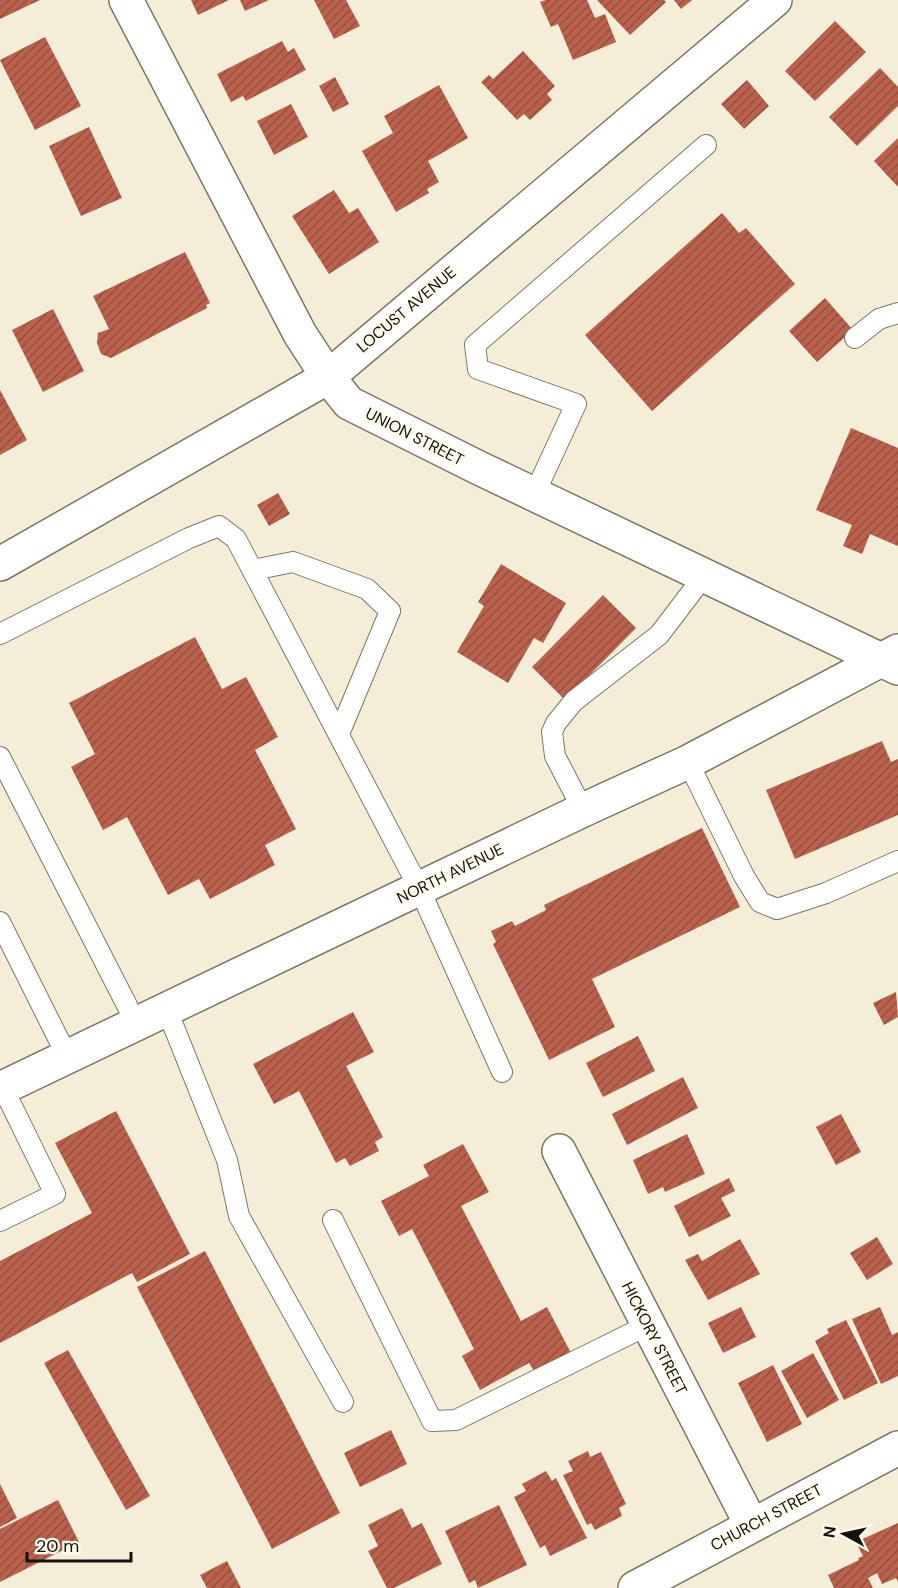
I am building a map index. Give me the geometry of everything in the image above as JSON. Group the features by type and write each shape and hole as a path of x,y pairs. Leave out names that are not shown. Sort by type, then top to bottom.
{"street":[{"name":"UNION STREET","path":"126,0 300,334 328,377 349,403 704,576 893,660"},
{"name":"LOCUST AVENUE","path":"0,564 328,377 775,0"},
{"name":"NORTH AVENUE","path":"1,1088 688,762 893,660"},
{"name":"HICKORY STREET","path":"559,1151 751,1524"},
{"name":"CHURCH STREET","path":"636,1588 751,1524 898,1448"}],"lane":[{"path":"534,495 576,404 478,369 475,345 706,145"},
{"path":"855,338 879,319 898,313"},
{"path":"0,634 189,538 219,526 236,539 419,888 502,1072"},
{"path":"253,570 293,562 367,589 390,611 339,734"},
{"path":"583,810 555,756 552,732 556,723 574,701 659,635 704,576"},
{"path":"0,757 137,1025"},
{"path":"688,762 744,876 760,902 777,909 826,893 898,861"},
{"path":"0,922 68,1058"},
{"path":"167,1010 227,1160 239,1216 343,1402"},
{"path":"0,1221 55,1194 1,1088"},
{"path":"333,1220 432,1421 456,1420 648,1325"}],"building":[{"path":"0,0 40,0 0,19"},
{"path":"191,0 229,0 198,15"},
{"path":"240,0 269,0 245,11"},
{"path":"314,0 346,0 360,26 334,39"},
{"path":"587,0 595,18 605,14 616,42 573,60 558,24 551,27 540,2"},
{"path":"597,0 664,0 666,2 630,35"},
{"path":"674,0 692,0 681,9"},
{"path":"835,21 866,52 815,101 785,71"},
{"path":"45,37 81,106 35,130 0,60"},
{"path":"282,41 288,52 294,48 306,70 246,101 243,96 231,102 217,74"},
{"path":"523,51 555,86 547,94 552,100 530,120 524,114 517,120 481,82 489,75 493,79"},
{"path":"880,68 898,87 898,106 857,146 829,117"},
{"path":"335,77 349,104 333,112 319,86"},
{"path":"747,80 769,106 744,129 721,104"},
{"path":"439,85 468,138 428,161 439,182 427,189 429,193 396,212 362,151 393,133 384,116"},
{"path":"291,104 308,137 274,155 257,121"},
{"path":"89,127 122,198 81,216 49,146"},
{"path":"898,138 898,187 874,161"},
{"path":"334,190 349,213 358,208 379,242 329,274 292,216"},
{"path":"722,213 739,233 746,228 795,284 652,411 585,335"},
{"path":"185,252 210,303 206,305 207,308 111,358 101,354 97,343 98,333 109,329 93,296"},
{"path":"825,298 853,330 817,362 789,331"},
{"path":"53,309 84,371 43,392 12,330"},
{"path":"0,390 27,440 0,455"},
{"path":"851,428 898,448 898,546 870,534 862,554 843,546 852,525 816,510"},
{"path":"278,493 290,514 269,526 257,505"},
{"path":"501,564 566,603 543,643 534,638 508,683 457,652 484,606 478,602"},
{"path":"603,595 636,628 565,700 532,667"},
{"path":"195,637 222,689 246,677 278,737 255,750 296,829 265,845 275,865 210,899 199,879 168,895 127,817 103,830 71,767 95,754 69,703"},
{"path":"882,741 891,762 898,759 898,815 795,859 766,790"},
{"path":"702,828 740,907 592,979 615,1027 549,1060 493,944 496,942 491,931 512,921 515,926 546,910 544,905"},
{"path":"896,992 898,1017 884,1025 873,1003"},
{"path":"353,1012 374,1052 346,1066 383,1137 375,1142 379,1151 350,1166 345,1158 336,1163 299,1091 274,1104 253,1064"},
{"path":"638,1036 655,1071 603,1097 586,1063"},
{"path":"683,1077 698,1108 627,1145 612,1114"},
{"path":"116,1111 190,1254 137,1282 132,1273 0,1343 0,1261 92,1213 55,1143"},
{"path":"841,1114 861,1152 836,1165 816,1127"},
{"path":"687,1134 705,1174 665,1192 663,1187 648,1194 633,1160"},
{"path":"463,1144 489,1192 461,1206 521,1321 547,1307 572,1355 536,1374 529,1363 480,1390 462,1356 474,1349 412,1229 399,1236 381,1201 429,1176 423,1165"},
{"path":"729,1178 735,1191 721,1198 731,1216 689,1237 674,1206"},
{"path":"877,1237 893,1264 867,1280 850,1253"},
{"path":"740,1239 760,1274 708,1300 685,1260 698,1254 702,1261"},
{"path":"205,1251 340,1513 272,1549 137,1287"},
{"path":"741,1307 756,1337 723,1353 708,1323"},
{"path":"880,1307 892,1335 898,1332 898,1376 881,1384 852,1319"},
{"path":"846,1320 878,1383 844,1400 815,1341 829,1333 827,1329"},
{"path":"68,1350 150,1496 126,1510 44,1363"},
{"path":"813,1353 839,1400 807,1418 781,1371"},
{"path":"773,1365 802,1424 767,1442 738,1383"},
{"path":"391,1430 407,1464 360,1487 344,1453"},
{"path":"588,1451 590,1457 601,1452 626,1504 619,1508 622,1516 595,1530 591,1523 587,1525 563,1475 573,1471 568,1461"},
{"path":"546,1471 552,1481 556,1478 587,1538 550,1556 545,1545 540,1548 514,1497 526,1491 522,1484"},
{"path":"0,1484 17,1518 0,1527"},
{"path":"58,1500 79,1542 0,1582 0,1529"},
{"path":"499,1505 527,1565 478,1588 475,1580 469,1583 445,1531"},
{"path":"402,1508 412,1528 422,1523 442,1564 394,1588 387,1588 368,1551 378,1546 368,1525"},
{"path":"898,1523 898,1582 896,1578 882,1584 877,1573 868,1578 873,1588 834,1588 828,1575 859,1560 868,1577 858,1558 863,1556 856,1542"},
{"path":"227,1561 241,1588 207,1588 200,1575"}]}
